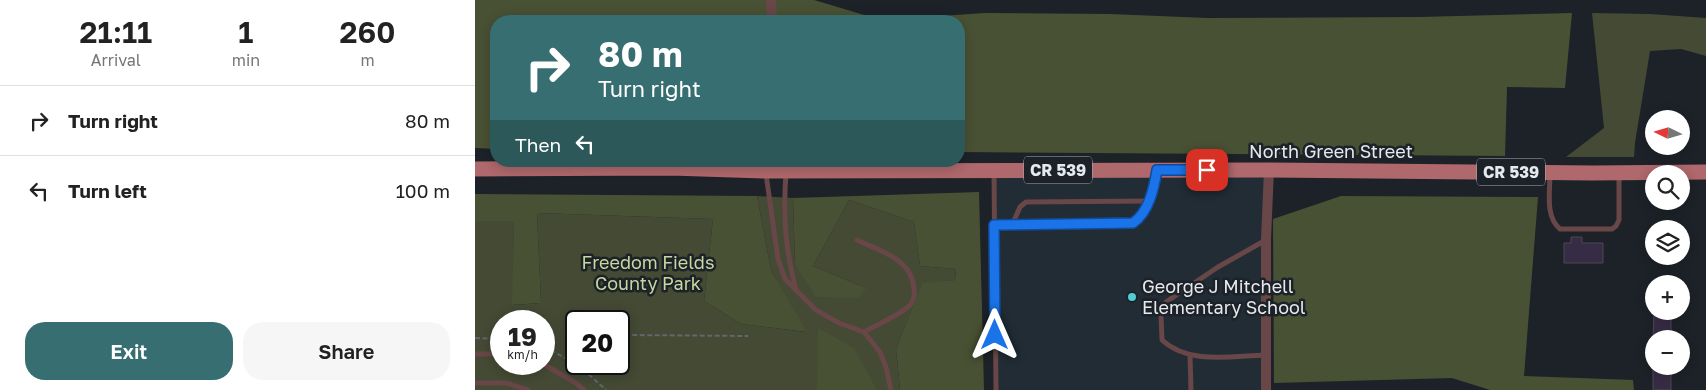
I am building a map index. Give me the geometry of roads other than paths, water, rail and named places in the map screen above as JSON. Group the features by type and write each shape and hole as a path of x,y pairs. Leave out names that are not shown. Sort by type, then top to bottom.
{"main road":[{"name":"North Green Street","path":"475,169 718,167"},
{"name":"North Green Street","path":"838,167 993,170 1706,172"}],"street":[{"path":"771,0 772,15"},
{"path":"1265,390 1269,170"}],"lane":[{"path":"765,167 778,259 785,279 816,310 839,323 864,332 880,352 886,367 891,390"},
{"path":"787,167 784,220 785,241 796,290"},
{"path":"993,170 996,390"},
{"path":"994,225 1128,224 1138,220 1148,202 1154,187 1157,170"},
{"path":"1550,173 1551,217 1555,225 1560,229 1612,229 1619,220 1619,173"},
{"path":"1011,225 1020,207 1026,202 1148,202"},
{"path":"1265,355 1203,357 1170,348 1162,340 1161,314 1166,302 1218,267 1267,239"},
{"path":"857,240 898,259 909,269 914,283 915,295 910,306 864,332"},
{"path":"475,354 490,354"},
{"path":"1190,355 1191,390"},
{"path":"555,371 584,390"},
{"path":"475,383 507,383 528,390"}],"place":[{"name":"George J Mitchell Elementary School","path":"1132,297"}],"park label":[{"name":"Freedom Fields County Park","path":"648,273"}]}
